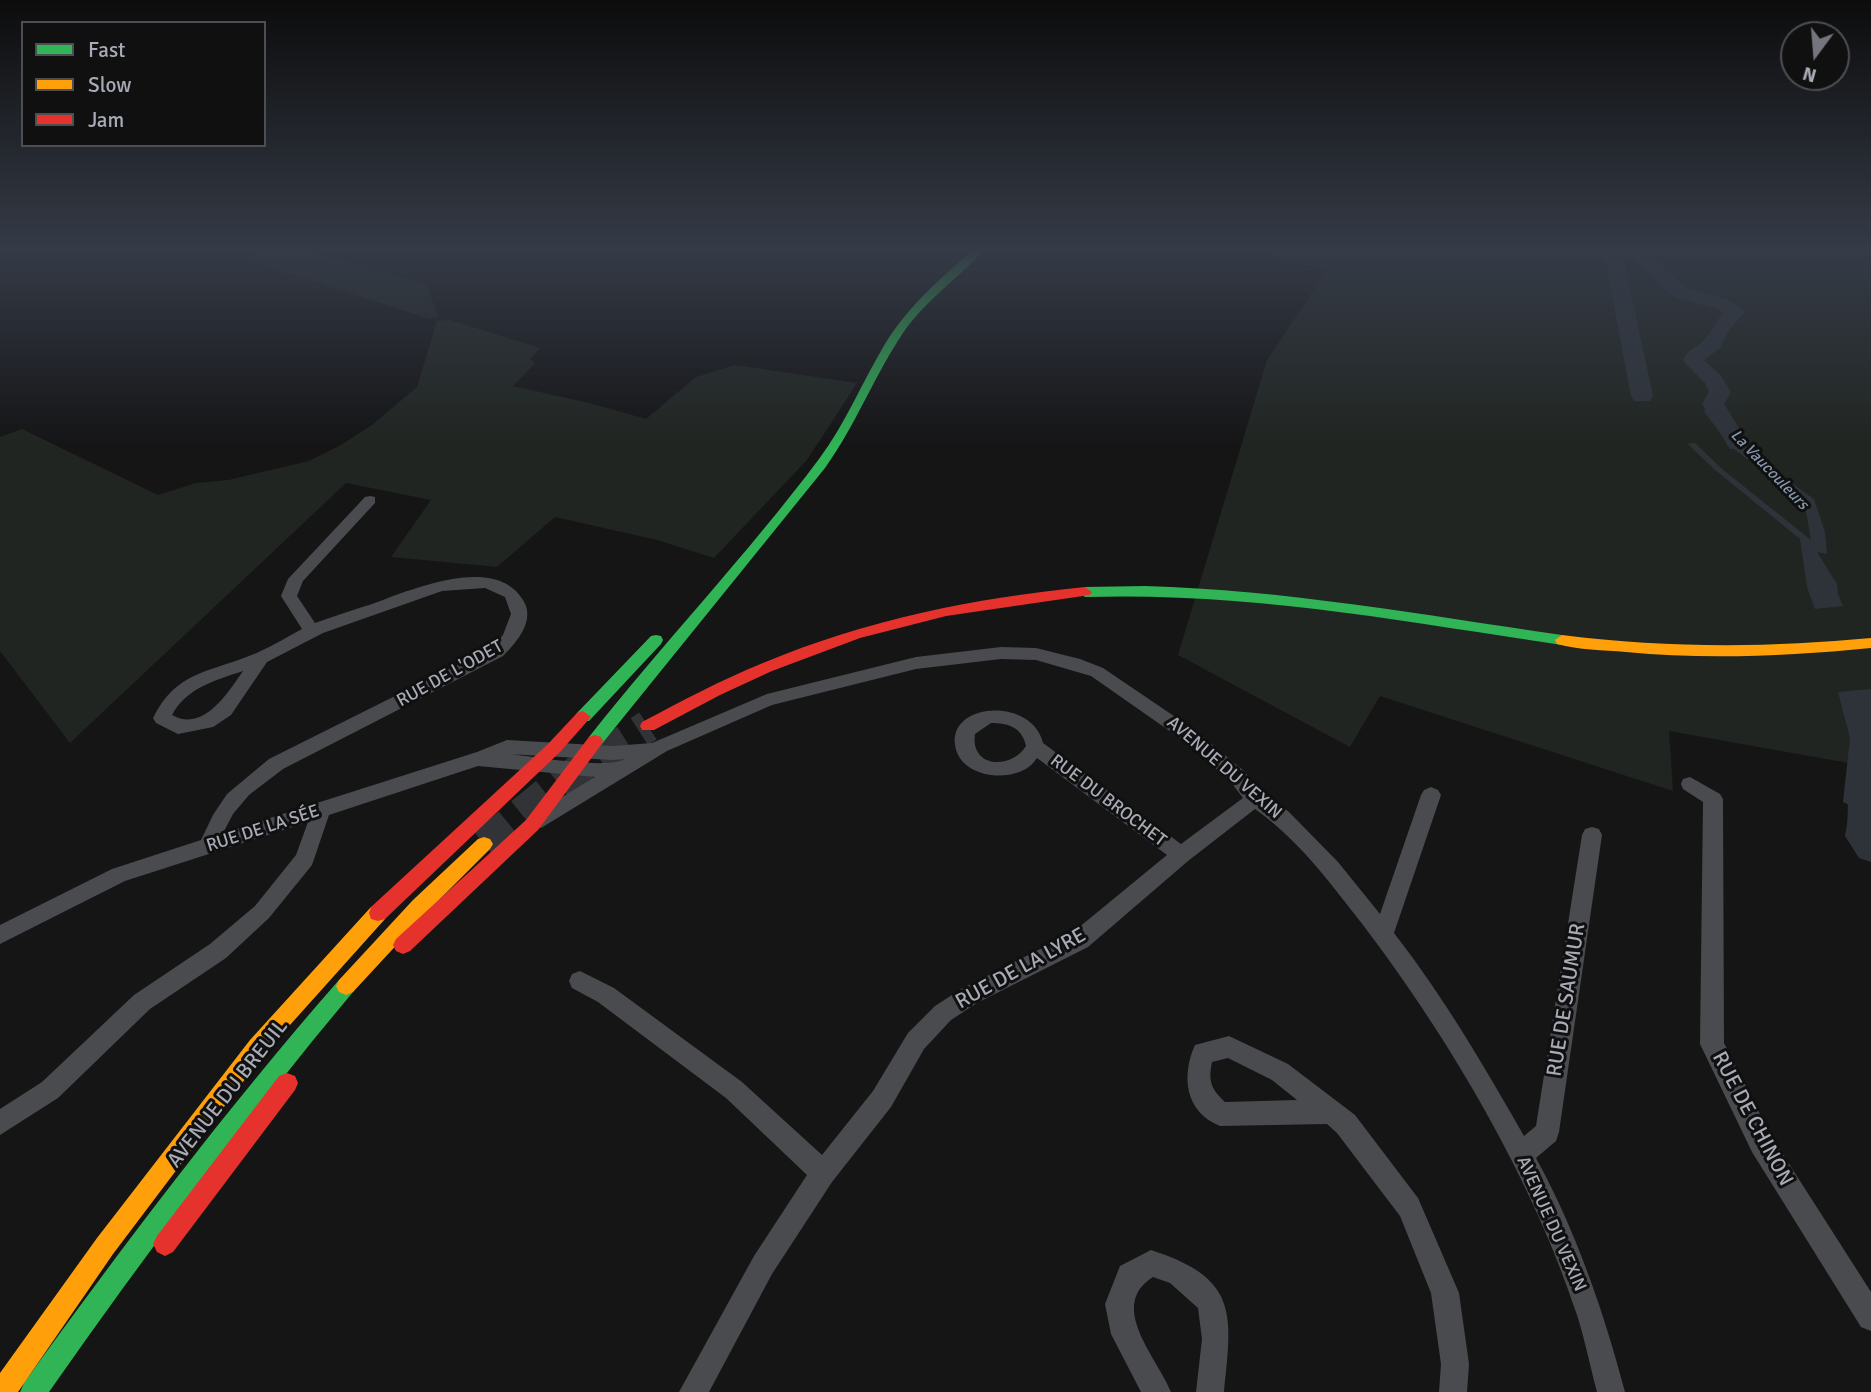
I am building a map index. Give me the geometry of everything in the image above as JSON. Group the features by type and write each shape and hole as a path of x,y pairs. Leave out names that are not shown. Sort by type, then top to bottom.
{"main road":[{"path":"151,1262 303,1061 397,951 532,825 636,688 835,446 891,344 910,317"},
{"path":"2,1392 97,1257 257,1047 387,903 554,748 709,585 762,538"},
{"path":"648,726 748,673 844,635 958,606 1081,591 1168,589 1264,595 1560,642 1651,651 1764,653 1871,643"},
{"name":"AVENUE DU BREUIL","path":"33,1392 197,1166 289,1049 404,920 484,844"}],"street":[{"path":"312,631 289,596 296,579 370,500"},
{"name":"RUE DE L'ODET","path":"208,847 218,820 246,784 276,764 497,652 512,640 520,626 520,608 511,593 496,584 469,582 427,590 312,631 261,658 184,688 171,700 162,718 178,727 207,722 225,710 261,658"},
{"name":"AVENUE DU VEXIN","path":"532,825 661,746 767,700 916,663 1001,653 1036,654 1074,663 1097,672 1126,690 1218,760 1255,799 1281,817 1331,868 1414,975 1470,1063 1541,1193 1591,1315 1611,1392"},
{"path":"609,726 611,735 618,743 631,748 661,746"},
{"path":"478,759 507,747 632,753 661,746"},
{"name":"RUE DU BROCHET","path":"1035,746 1181,855"},
{"name":"RUE DE LA SÉE","path":"0,935 119,876 478,759 535,763"},
{"path":"535,763 576,769 621,770"},
{"name":"RUE DE CHINON","path":"1690,784 1713,799 1712,1044 1761,1143 1871,1317"},
{"path":"1382,935 1431,795"},
{"name":"RUE DE LA LYRE","path":"693,1392 763,1265 823,1173 882,1099 916,1041 943,1013 969,996 1080,940 1181,855 1255,799"},
{"path":"0,1123 50,1090 142,1002 218,951 262,912 306,859 321,811"},
{"name":"RUE DE SAUMUR","path":"1521,1155 1547,1132 1592,835"},
{"path":"580,981 606,995 740,1096 823,1173"},
{"path":"1331,1112 1220,1114 1200,1095 1197,1072 1203,1054 1229,1047 1280,1072 1331,1112 1346,1124 1409,1207 1445,1293 1455,1364 1453,1392"},
{"path":"1157,1392 1125,1334 1119,1304 1130,1276 1151,1263 1178,1272 1211,1301 1216,1339 1210,1392"}],"shaded area":[{"path":"1296,317 1871,317 1871,767 1669,731 1673,791 1380,696 1350,747 1178,655 1267,360"},
{"path":"450,320 540,348 530,359 535,363 513,386 646,419 696,377 735,365 857,383 807,460 714,558 657,540 555,517 497,567 391,557 431,500 346,483 70,743 0,651 0,437 22,429 158,495 196,483 228,480 309,461 372,425 417,387 437,321"}],"water":[{"path":"1703,410 1729,412 1725,417 1763,463 1814,499 1825,532 1827,554 1817,552 1837,584 1843,606 1815,609 1807,587 1800,539 1714,469 1688,444 1695,443 1722,469 1811,540 1806,512 1796,496 1730,446"},
{"path":"1871,689 1871,816 1843,802 1850,738 1838,692"}],"waterway":[{"path":"1626,317 1642,396"},
{"name":"La Vaucouleurs","path":"1730,317 1721,327 1713,344 1695,355 1693,361 1714,380 1720,392 1713,404 1738,444"},
{"name":"La Vaucouleurs","path":"1866,773 1866,818 1862,836 1871,848"}],"tunnel":[{"path":"484,844 559,783 648,726"}],"traffic: fast":[{"path":"595,741 821,465 841,436 890,345 910,317"},
{"path":"1085,592 1145,590 1265,597 1562,640"},
{"path":"583,717 656,640"},
{"path":"33,1392 184,1185 263,1084 346,986"}],"traffic: slow":[{"path":"1562,640 1716,652 1793,650 1871,643"},
{"path":"346,986 420,906 484,844"},
{"path":"2,1392 105,1246 257,1047 378,913"}],"traffic: jam":[{"path":"648,726 767,667 855,635 946,611 1038,596 1085,592"},
{"path":"378,913 554,748 583,717"},
{"path":"403,945 532,825 595,741"},
{"path":"165,1244 287,1083"}]}
